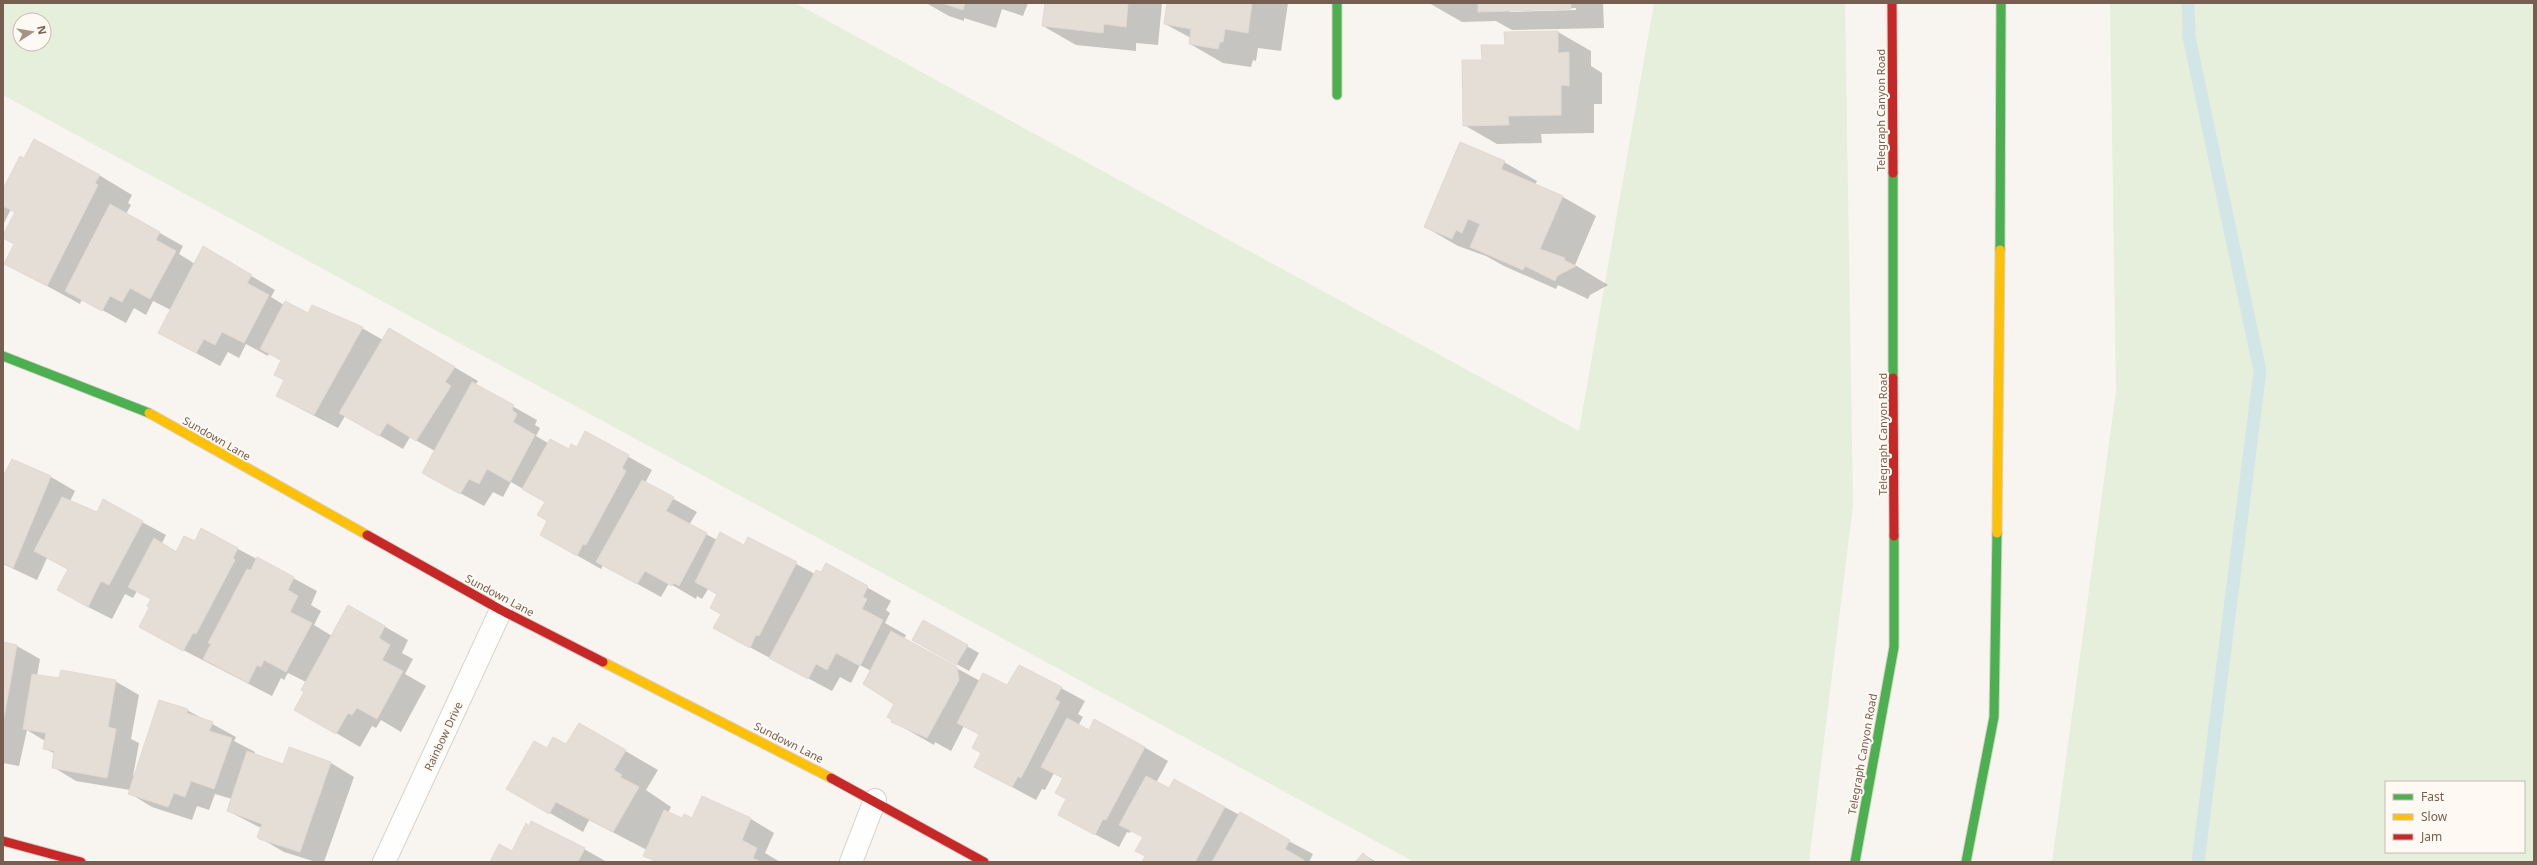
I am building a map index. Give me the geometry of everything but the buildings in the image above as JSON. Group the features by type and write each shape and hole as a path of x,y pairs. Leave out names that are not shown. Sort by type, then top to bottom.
{"main road":[{"path":"1337,3 1337,95"},
{"name":"Telegraph Canyon Road","path":"1855,862 1894,647 1892,3"},
{"path":"1966,862 1994,717 2002,205 2001,3"},
{"name":"Sundown Lane","path":"3,356 145,411 501,610 875,800 984,862"},
{"path":"3,841 80,862"}],"street":[{"name":"Rainbow Drive","path":"384,862 501,610"},
{"path":"851,862 875,800"}],"green space":[{"path":"3,3 795,3 1579,431 1654,3 1845,3 1853,505 1809,862 1414,862 3,95"},
{"path":"2110,3 2534,3 2534,862 2052,862 2116,392"}],"waterway":[{"path":"2188,3 2189,37 2260,371 2198,862"}],"traffic: fast":[{"path":"1337,3 1337,95"},
{"path":"2000,250 2001,3"},
{"path":"1893,173 1893,378"},
{"path":"3,356 149,413"},
{"path":"1966,862 1994,717 1997,533"},
{"path":"1855,862 1894,647 1894,536"}],"traffic: slow":[{"path":"1997,533 2000,250"},
{"path":"149,413 367,535"},
{"path":"603,662 831,778"}],"traffic: jam":[{"path":"1892,3 1893,173"},
{"path":"1893,378 1894,536"},
{"path":"367,535 501,610 603,662"},
{"path":"831,778 984,862"},
{"path":"3,841 81,862"}]}
